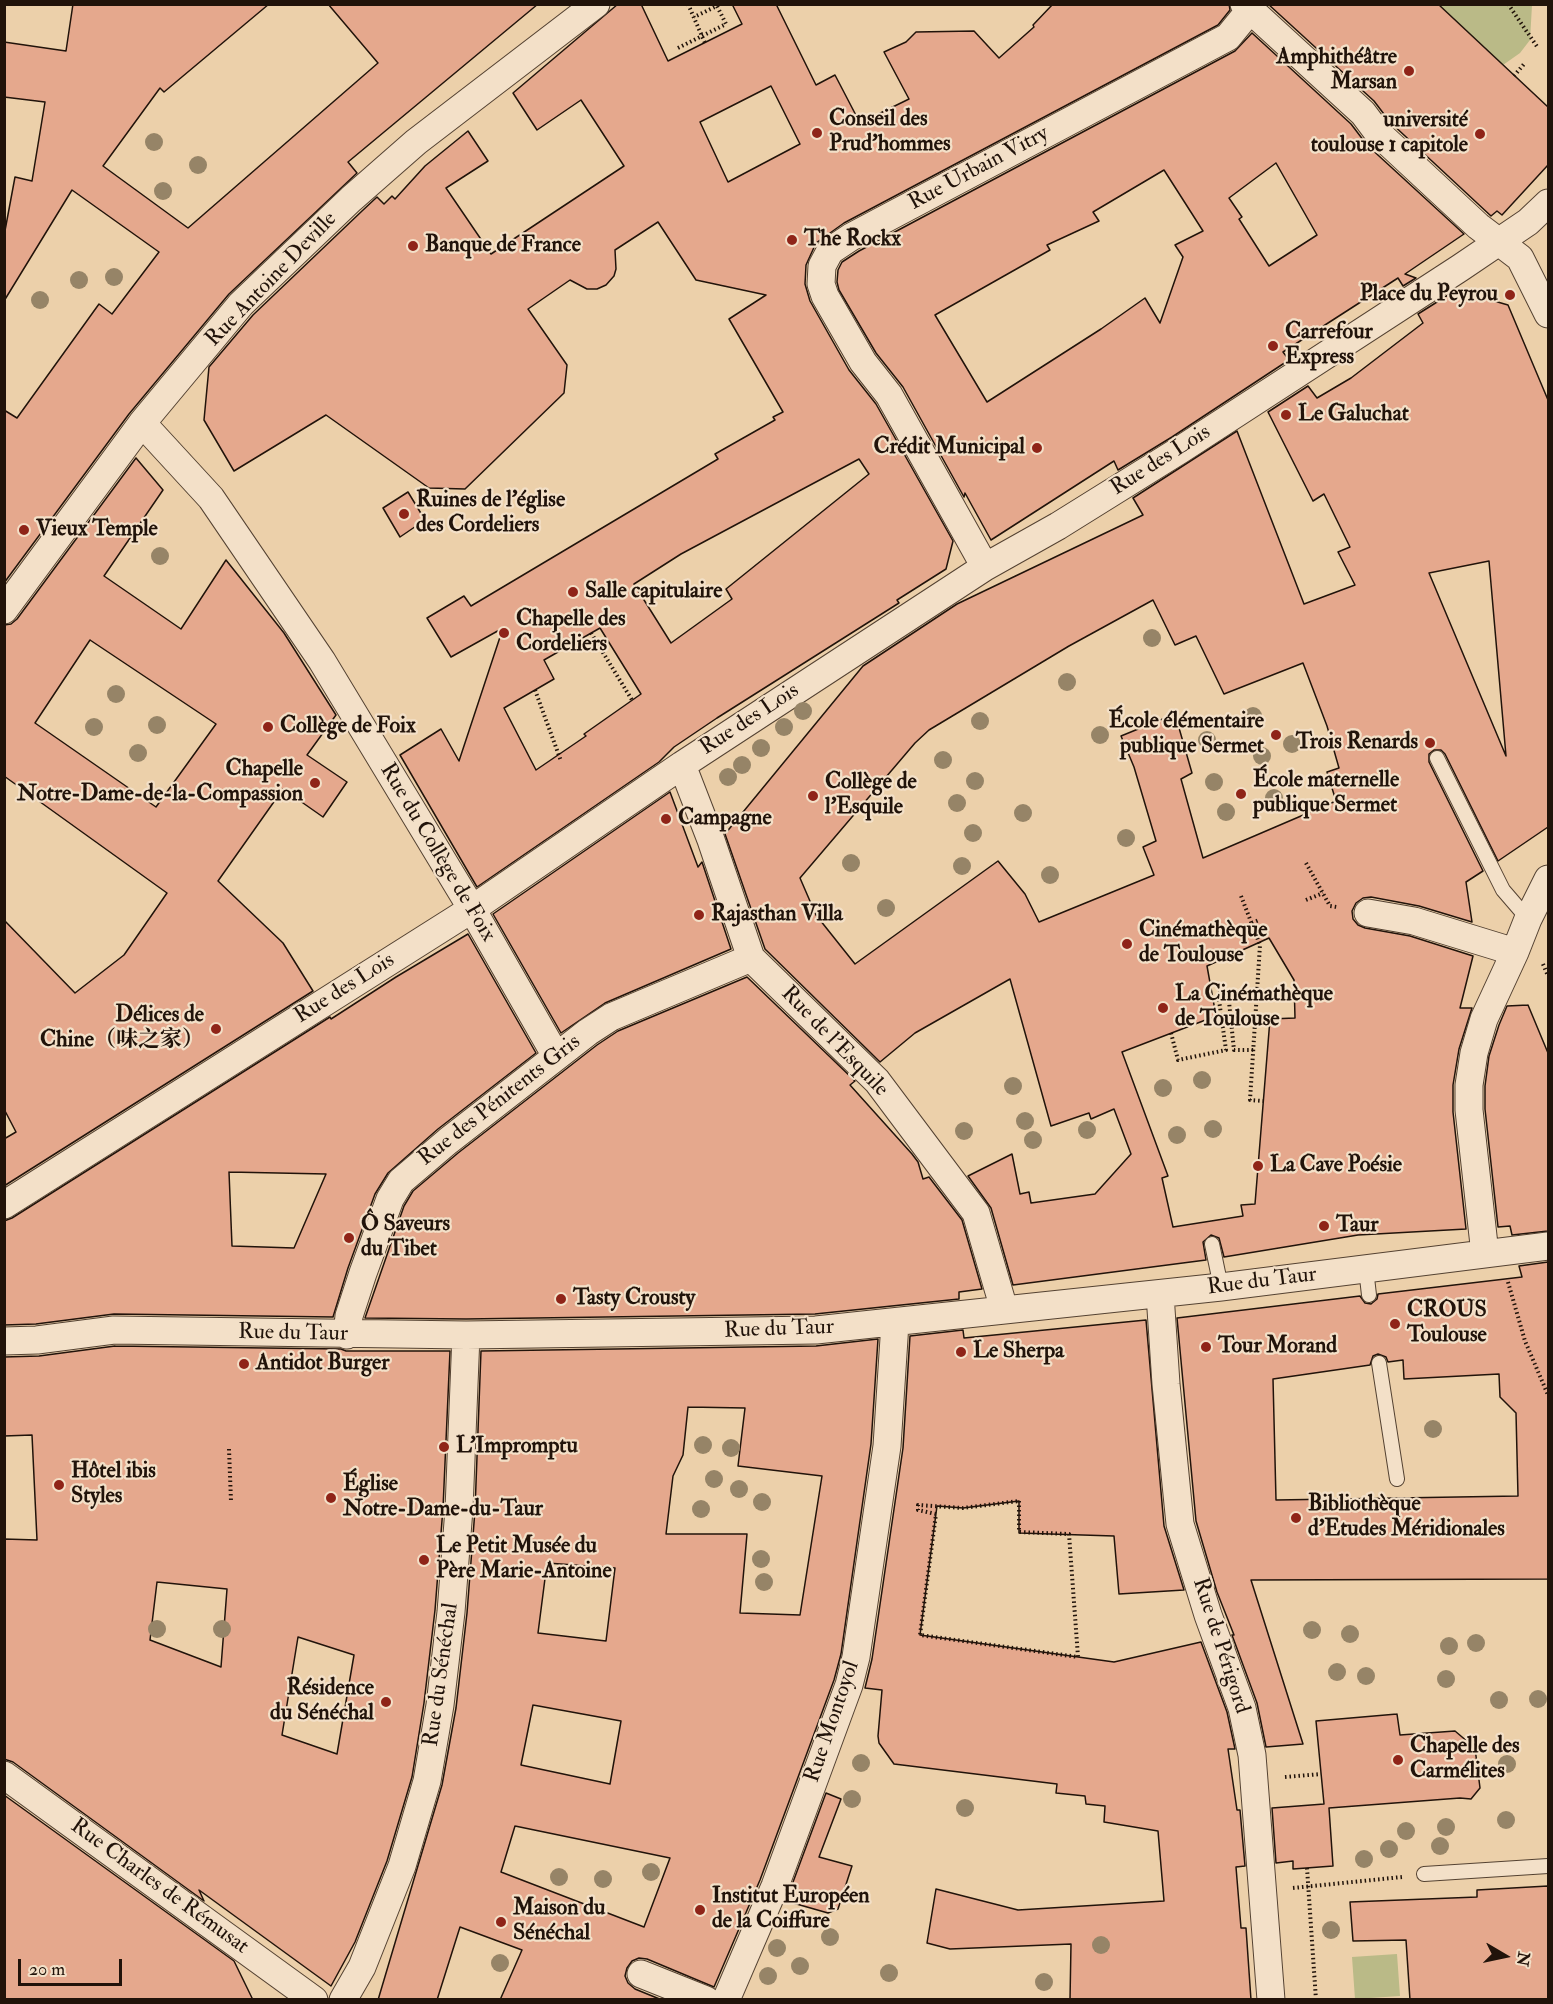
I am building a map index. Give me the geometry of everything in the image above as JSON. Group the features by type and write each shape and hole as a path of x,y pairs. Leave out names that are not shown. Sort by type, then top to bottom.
{"street":[{"name":"Rue Antoine Deville","path":"4,610 142,423 242,304 360,191 416,142 596,4"},
{"path":"1246,7 1363,113 1378,133 1478,226 1521,258 1548,314"},
{"name":"Rue Urbain Vitry","path":"985,567 889,395 863,362 825,296 821,284 822,266 830,251 851,237 1228,37 1246,7"},
{"name":"Rue des Lois","path":"4,1204 471,909 682,765 985,567 1058,526 1180,450 1499,242 1528,222 1548,203"},
{"name":"Rue du Collège de Foix","path":"142,423 211,498 322,661 556,1056"},
{"name":"Rue de l'Esquile","path":"682,765 711,840 751,958 877,1082 976,1214 1004,1309"},
{"path":"1485,1254 1469,1110 1469,1085 1474,1053 1484,1019 1548,879"},
{"path":"1368,913 1414,921 1515,952"},
{"name":"Rue des Pénitents Gris","path":"347,1335 349,1316 363,1273 390,1198 401,1181 556,1056 611,1017 751,958"},
{"name":"Rue du Taur","path":"4,1341 37,1340 114,1330 466,1335 816,1330 1221,1287 1368,1282 1485,1254 1548,1246"},
{"name":"Rue de Périgord","path":"1160,1294 1166,1384 1180,1524 1208,1615 1242,1708 1252,1755 1271,2000"},
{"name":"Rue Montoyol","path":"726,2000 775,1886 849,1685 856,1657 886,1446 895,1323"},
{"name":"Rue du Sénéchal","path":"343,2000 362,1967 394,1887 427,1781 440,1705 451,1612 460,1498 466,1335"},
{"name":"Rue Charles de Rémusat","path":"4,1775 301,1996"},
{"path":"641,1974 706,2000"}],"lane":[{"path":"1437,758 1503,890 1528,920"},
{"path":"1212,1244 1221,1287"},
{"path":"1379,1363 1397,1479"},
{"path":"1424,1874 1548,1866"}],"path":[{"path":"688,4 705,43"},
{"path":"1508,4 1538,48"},
{"path":"678,48 726,24 717,6 694,17"},
{"path":"1514,76 1524,64"},
{"path":"591,633 632,700"},
{"path":"535,690 561,761"},
{"path":"1306,863 1330,906 1368,913"},
{"path":"1306,900 1323,893"},
{"path":"1241,896 1260,945 1250,1100 1263,1101"},
{"path":"1252,923 1259,920"},
{"path":"1171,1033 1178,1060 1226,1050 1218,993 1228,992 1234,1050 1254,1050"},
{"path":"1509,1288 1525,1341 1548,1395"},
{"path":"229,1449 231,1501"},
{"path":"1019,1501 1019,1533 1069,1534 1078,1657 920,1635 936,1514 918,1510 918,1505 963,1508 1019,1501"},
{"path":"1300,1775 1321,1774"},
{"path":"1307,1868 1316,2000"},
{"path":"1263,1891 1424,1874"}],"green space":[{"path":"1438,5 1532,5 1530,40 1520,53 1503,65"},
{"path":"1397,1954 1400,1996 1355,1999 1352,1957"}],"building":[{"path":"73,4 269,4 164,92 160,88 103,166 188,228 378,63 328,4 538,4 348,162 357,173 229,294 129,414 4,583 4,410 17,418 99,304 112,314 159,252 72,190 4,301 4,236 15,177 32,181 45,102 4,97 4,42 66,51"},
{"path":"618,4 641,4 668,61 742,24 732,4 776,4 816,85 835,75 860,123 909,99 884,52 906,42 916,32 974,31 999,58 1034,27 1033,25 1053,4 1229,4 1230,10 1218,25 844,223 816,243 806,265 805,284 810,301 849,370 876,404 953,541 946,569 897,600 899,603 674,747 659,762 477,887 400,755 441,729 459,761 503,628 451,657 427,618 464,596 471,606 718,459 715,454 775,420 773,417 783,412 729,319 766,295 696,280 658,222 615,250 616,269 614,276 606,285 597,289 587,289 570,280 528,309 567,365 564,393 465,489 429,488 326,415 234,471 204,420 209,367 253,315 377,197 384,204 392,196 395,199 425,166 468,131 488,161 446,188 491,254 624,166 581,100 537,130 513,93","holes":["771,86 800,144 728,182 700,122","859,459 869,474 726,589 732,599 671,643 634,584 681,554","600,628 641,694 536,770 504,708 554,679 544,660"]},
{"path":"1268,4 1438,4 1548,107 1548,165 1502,215 1497,211 1491,216 1390,122 1374,101"},
{"path":"1252,33 1351,124 1367,145 1464,234 1405,274 1416,278 1403,286 1398,278 1283,352 1289,360 1172,437 1118,470 1114,461 991,540 965,493 964,497 903,387 876,353 839,290 838,270 842,262 859,251 1235,51","holes":["1276,163 1317,235 1269,266 1239,219 1242,217 1229,198","1164,170 1203,231 1175,245 1183,257 1160,323 1145,298 987,402 935,315 1050,250 1047,245 1099,221 1093,212"]},
{"path":"1456,290 1508,305 1548,400 1548,827 1498,861 1445,754 1441,750 1434,750 1429,754 1429,762 1483,871 1466,882 1472,922 1419,906 1371,897 1363,898 1356,903 1352,911 1353,919 1365,928 1410,936 1473,956 1460,1008 1472,1008 1459,1049 1453,1085 1453,1112 1466,1229 1358,1235 1224,1257 1219,1238 1211,1235 1203,1242 1206,1260 1013,1285 991,1208 968,1176 1012,1154 1020,1194 1029,1192 1031,1203 1095,1194 1131,1154 1114,1109 1091,1119 1089,1113 1051,1126 1010,979 915,1033 880,1062 765,949 725,834 863,666 957,604 1143,515 1133,498 1237,431 1304,604 1355,585 1338,552 1350,547 1324,494 1313,501 1268,412 1308,386 1317,398 1351,378 1423,323 1418,314","holes":["1489,561 1506,756 1429,573","1153,600 1175,645 1196,636 1224,694 1303,663 1327,726 1339,768 1327,772 1336,801 1203,858 1181,779 1192,773 1175,714 1121,736 1134,767 1156,841 1143,847 1154,875 1039,922 1025,894 998,861 855,964 816,915 800,878 915,743 929,730 1069,646","1269,938 1294,980 1295,1018 1270,1019 1255,1204 1241,1205 1243,1216 1173,1227 1162,1178 1168,1176 1122,1052 1216,1016 1207,966"]},
{"path":"136,458 163,490 104,576 181,629 226,560 284,633 336,715 307,755 347,782 323,817 283,789 218,881 283,943 313,991 4,1186 4,1139 16,1132 4,1109 4,920 75,993 124,955 167,893 4,776 4,625 11,624","holes":["90,640 216,724 156,807 35,723"]},
{"name":"Ruines de l'église des Cordeliers","path":"408,492 425,520 400,537 383,508"},
{"path":"670,792 698,867 702,862 731,949 605,1003 561,1033 493,914"},
{"path":"468,934 536,1053 438,1129 388,1173 375,1194 333,1317 114,1314 36,1324 4,1325 4,1221","holes":["229,1172 326,1174 294,1248 232,1246"]},
{"path":"747,977 855,1081 850,1085 912,1154 918,1162 923,1179 929,1177 962,1220 982,1289 959,1292 959,1299 815,1314 466,1319 365,1318 404,1206 413,1191 458,1153 618,1031"},
{"path":"1528,1005 1548,1053 1548,1231 1512,1235 1510,1226 1498,1227 1485,1109 1485,1086 1489,1056 1507,1006"},
{"path":"1548,1262 1548,1579 1251,1580 1303,1744 1266,1747 1257,1703 1217,1592 1196,1521 1177,1318 1360,1296 1365,1303 1371,1304 1377,1299 1378,1294 1522,1277 1519,1266","holes":["1378,1354 1386,1357 1388,1362 1403,1360 1404,1379 1499,1374 1500,1397 1516,1413 1518,1496 1276,1500 1273,1379 1370,1365 1373,1356"]},
{"path":"1146,1320 1164,1526 1184,1590 1119,1594 1114,1536 1019,1533 1019,1501 963,1508 937,1506 920,1635 1114,1662 1201,1642 1227,1712 1235,1749 1228,1749 1237,1810 1240,1810 1245,1866 1236,1867 1241,1928 1246,1928 1251,2000 1070,2000 1071,1944 950,1949 927,1943 936,1889 1018,1910 1164,1901 1158,1831 1104,1822 1105,1806 1086,1804 1085,1796 1056,1793 1057,1784 894,1764 879,1743 882,1690 865,1688 872,1659 903,1448 910,1336 963,1330 964,1338"},
{"path":"878,1339 871,1444 841,1654 834,1680 760,1880 714,1987 647,1959 639,1958 632,1961 627,1968 625,1976 628,1983 635,1989 662,2000 500,2000 522,1950 460,1927 437,2000 378,2000 442,1785 456,1708 467,1613 475,1510 481,1351 816,1346","holes":["688,1407 745,1408 738,1466 822,1476 800,1615 740,1613 747,1534 666,1534 673,1476 683,1455","547,1563 615,1568 606,1641 538,1633","533,1705 621,1721 610,1784 521,1765","515,1826 670,1858 644,1927 501,1872"]},
{"path":"115,1346 450,1351 443,1508 435,1610 412,1777 387,1861 355,1942 331,1986 199,1890 204,1901 13,1762 4,1759 4,1539 37,1540 32,1435 4,1436 4,1357 39,1356","holes":["157,1582 227,1589 221,1667 150,1640","298,1637 354,1655 337,1754 282,1735"]},
{"name":"Chapelle des Carmélites","path":"1397,1714 1400,1735 1455,1731 1475,1748 1480,1788 1471,1799 1329,1808 1333,1866 1293,1869 1293,1861 1276,1863 1272,1808 1324,1804 1316,1721"},
{"path":"826,1793 841,1799 819,1857 852,1866 838,1909 828,1913 786,1901"},
{"path":"4,1795 234,1961 253,2000 4,2000"},
{"path":"1548,1886 1548,2000 1410,2000 1406,1940 1353,1941 1350,1902 1477,1897 1477,1890"}],"place":[{"name":"Amphithéâtre Marsan","path":"1409,71"},
{"name":"Conseil des Prud'hommes","path":"817,133"},
{"name":"université toulouse 1 capitole","path":"1480,134"},
{"name":"The Rockx","path":"792,240"},
{"name":"Banque de France","path":"413,246"},
{"name":"Place du Peyrou","path":"1510,295"},
{"name":"Carrefour Express","path":"1273,346"},
{"name":"Le Galuchat","path":"1286,415"},
{"name":"Crédit Municipal","path":"1037,448"},
{"name":"Ruines de l'église des Cordeliers","path":"404,514"},
{"name":"Vieux Temple","path":"24,530"},
{"name":"Salle capitulaire","path":"573,592"},
{"name":"Chapelle des Cordeliers","path":"504,633"},
{"name":"Collège de Foix","path":"268,727"},
{"name":"École élémentaire publique Sermet","path":"1276,735"},
{"name":"Trois Renards","path":"1430,743"},
{"name":"Chapelle Notre-Dame-de-la-Compassion","path":"315,783"},
{"name":"École maternelle publique Sermet","path":"1241,794"},
{"name":"Collège de l'Esquile","path":"813,796"},
{"name":"Campagne","path":"666,819"},
{"name":"Rajasthan Villa","path":"699,915"},
{"name":"Cinémathèque de Toulouse","path":"1127,944"},
{"name":"La Cinémathèque de Toulouse","path":"1163,1008"},
{"name":"Délices de Chine（味之家）","path":"216,1029"},
{"name":"La Cave Poésie","path":"1258,1166"},
{"name":"Taur","path":"1324,1226"},
{"name":"Ô Saveurs du Tibet","path":"349,1238"},
{"name":"Tasty Crousty","path":"561,1299"},
{"name":"CROUS Toulouse","path":"1395,1324"},
{"name":"Tour Morand","path":"1206,1347"},
{"name":"Le Sherpa","path":"961,1352"},
{"name":"Antidot Burger","path":"244,1364"},
{"name":"L'Impromptu","path":"444,1447"},
{"name":"Hôtel ibis Styles","path":"59,1485"},
{"name":"Église Notre-Dame-du-Taur","path":"331,1498"},
{"name":"Bibliothèque d'Etudes Méridionales","path":"1296,1518"},
{"name":"Le Petit Musée du Père Marie-Antoine","path":"424,1560"},
{"name":"Résidence du Sénéchal","path":"386,1702"},
{"name":"Chapelle des Carmélites","path":"1398,1760"},
{"name":"Institut Européen de la Coiffure","path":"700,1910"},
{"name":"Maison du Sénéchal","path":"501,1922"}]}
